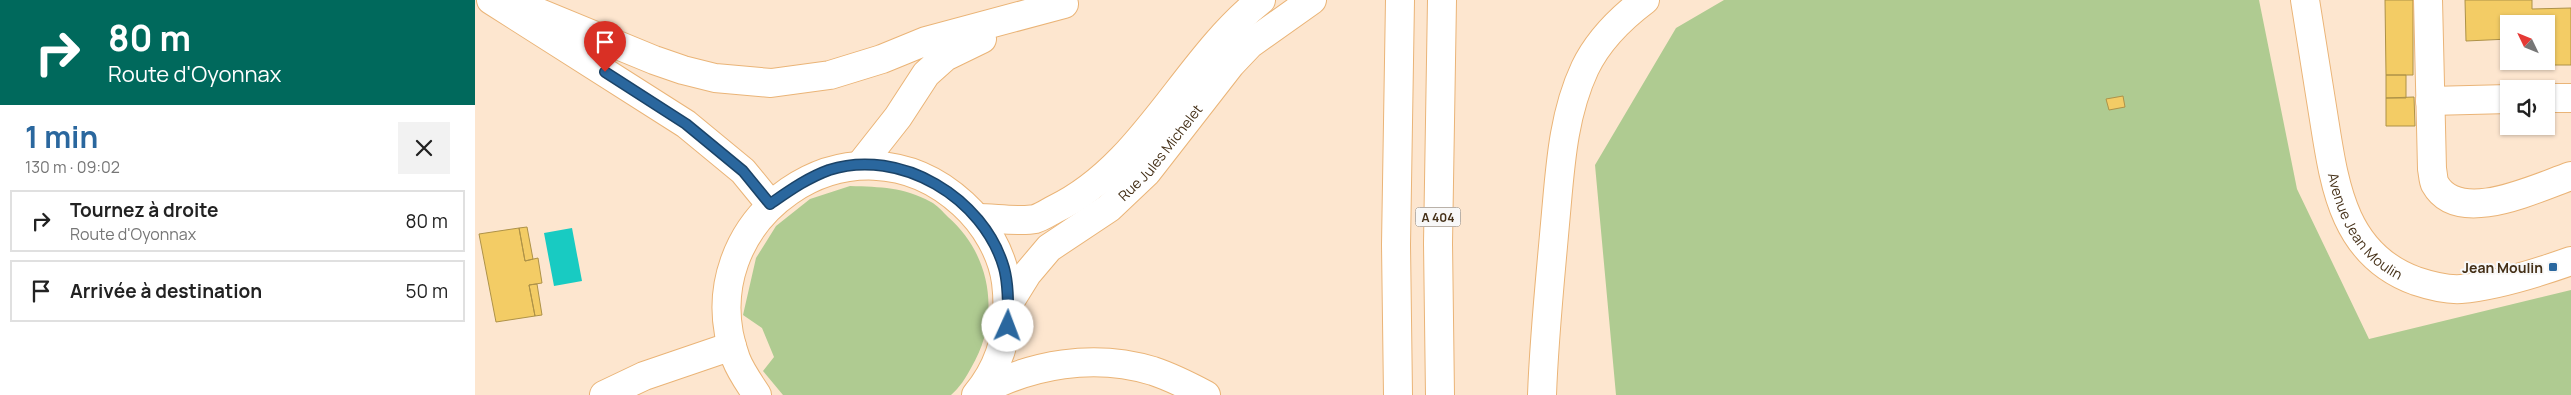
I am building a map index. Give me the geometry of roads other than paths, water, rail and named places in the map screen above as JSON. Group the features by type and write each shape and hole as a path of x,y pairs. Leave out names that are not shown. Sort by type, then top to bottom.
{"main road":[{"path":"491,0 686,124 743,171 770,204"},
{"path":"508,0 637,54 683,70 715,78 771,83 830,75 882,59 926,41 1068,2"},
{"name":"Rue Jules Michelet","path":"978,218 1035,219 1064,205 1095,184 1123,157 1213,46 1245,13 1261,0"},
{"name":"Rue Jules Michelet","path":"1009,303 1027,274 1049,248 1084,226 1128,192 1250,44 1312,0"},
{"name":"A 404","path":"1397,395 1396,244 1400,0"},
{"name":"A 404","path":"1440,395 1438,244 1443,0"},
{"path":"1542,395 1544,340 1564,138 1573,100 1586,67 1605,38 1645,0"},
{"name":"Avenue Jean Moulin","path":"2305,0 2337,192 2352,228 2376,258 2407,278 2441,288 2460,289 2484,285 2571,261"},
{"path":"2428,0 2432,169 2435,184 2459,202 2472,205 2489,203 2571,176"},
{"path":"861,164 899,117 926,74 945,57 1068,2"},
{"path":"2555,98 2571,98"},
{"path":"2430,101 2500,99"},
{"path":"757,395 737,361 732,346 726,308 732,270 746,234 770,204 798,184 830,170 861,164 908,171 947,189 978,218 1004,268 1009,303 1008,326 993,372 977,394"},
{"path":"604,395 644,376 732,346"},
{"path":"977,394 1013,376 1038,368 1083,363 1132,366 1153,371 1205,395"}],"water":[{"path":"572,228 582,281 554,286 544,233"}],"place":[{"name":"Jean Moulin","path":"2553,267"}]}
